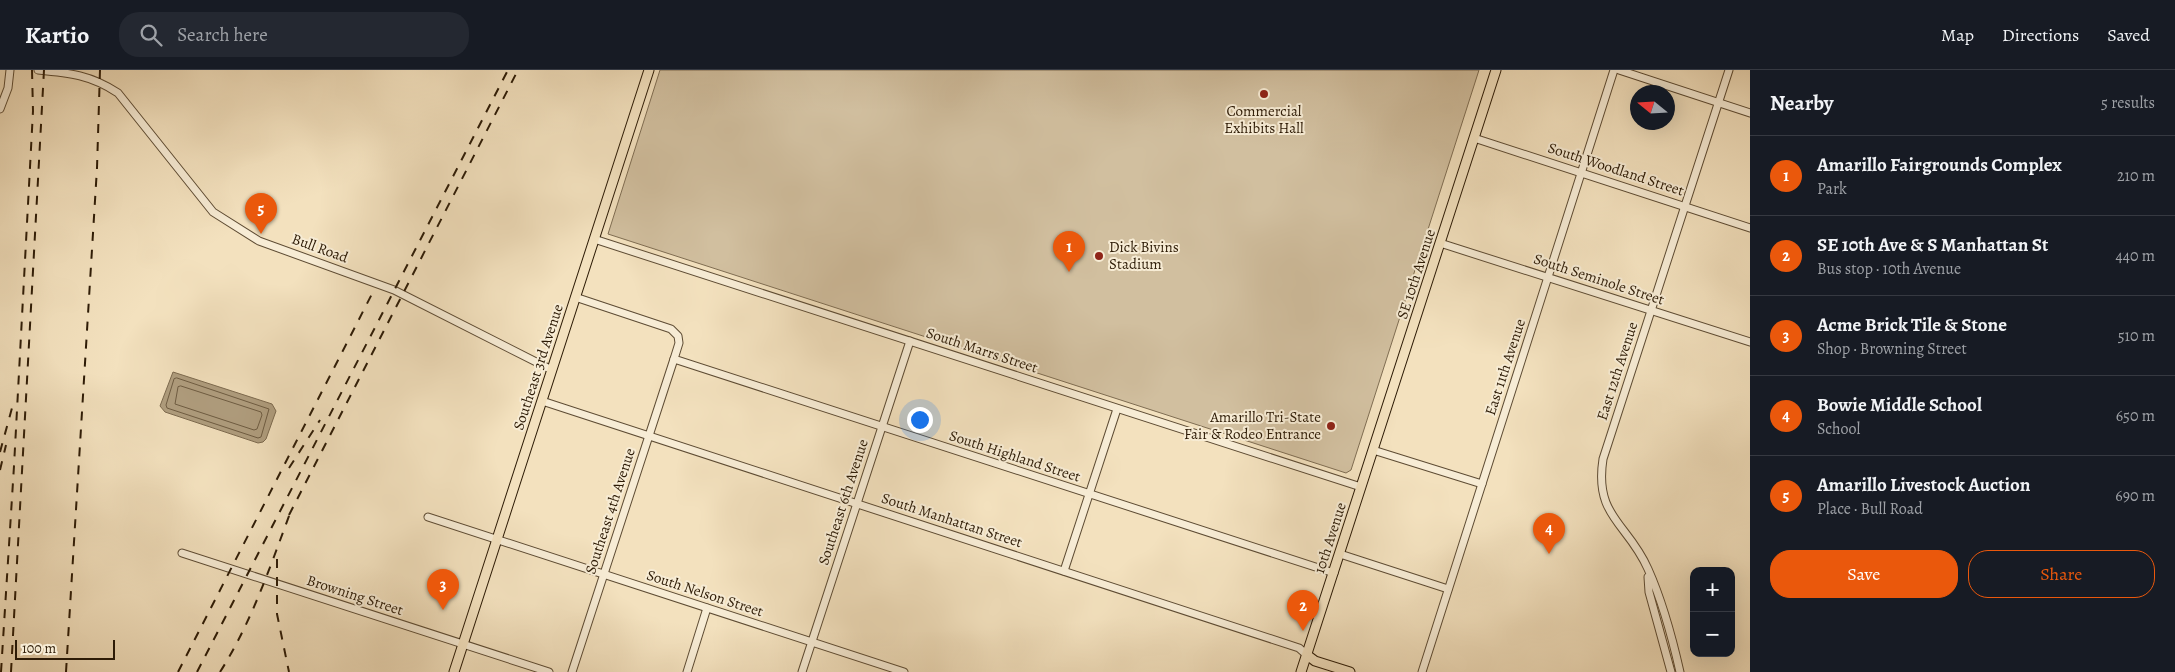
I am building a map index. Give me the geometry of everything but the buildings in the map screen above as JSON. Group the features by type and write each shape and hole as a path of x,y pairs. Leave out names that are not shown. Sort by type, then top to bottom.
{"main road":[{"name":"Southeast 3rd Avenue","path":"454,672 649,70"},
{"name":"SE 10th Avenue","path":"1361,487 1496,70"},
{"name":"10th Avenue","path":"1301,672 1361,487"},
{"name":"South Manhattan Street","path":"1307,655 1315,661 1350,672"}],"street":[{"path":"0,109 8,88 10,70"},
{"name":"Bull Road","path":"38,70 70,73 90,78 99,81 118,94 213,212 259,241 394,290 552,370"},
{"name":"East 11th Avenue","path":"1422,672 1614,70"},
{"path":"1619,70 1750,113"},
{"name":"East 12th Avenue","path":"1680,672 1668,627 1648,569 1632,541 1608,510 1603,498 1600,477 1603,459 1729,70"},
{"name":"South Woodland Street","path":"1474,138 1750,228"},
{"name":"South Marrs Street","path":"594,239 1361,487"},
{"name":"South Seminole Street","path":"1440,243 1750,342"},
{"path":"575,297 670,329 678,336 679,342 674,359"},
{"name":"Southeast 6th Avenue","path":"802,672 910,341"},
{"name":"South Highland Street","path":"674,359 1334,573"},
{"name":"Southeast 4th Avenue","path":"572,672 674,359"},
{"name":"South Manhattan Street","path":"542,401 1299,648 1307,655"},
{"path":"1064,571 1117,409"},
{"path":"1373,450 1482,484"},
{"name":"South Nelson Street","path":"428,516 904,672"},
{"name":"Browning Street","path":"182,553 549,672"},
{"path":"1340,554 1448,589"},
{"path":"1648,569 1649,592 1671,672"},
{"path":"687,672 707,608"}],"shaded area":[{"path":"660,70 1479,70 1351,470 1346,473 608,234"}],"water":[{"path":"173,372 272,404 276,411 266,439 258,443 165,412 160,406"}],"railway":[{"path":"1,672 33,111 32,70"},
{"path":"11,672 44,70"},
{"path":"66,672 97,168 100,70"},
{"path":"197,672 508,70"},
{"path":"289,515 518,70"},
{"path":"178,672 374,290"},
{"path":"0,452 12,408"},
{"path":"289,468 320,420"},
{"path":"0,470 6,445"},
{"path":"220,672 251,613 292,508"},
{"path":"277,559 277,614 289,672"}],"place":[{"name":"Commercial Exhibits Hall","path":"1264,94"},
{"name":"Amarillo Livestock Auction","path":"261,234"},
{"name":"Dick Bivins Stadium","path":"1099,256"},
{"name":"Amarillo Fairgrounds Complex","path":"1069,272"},
{"name":"Amarillo Tri-State Fair & Rodeo Entrance","path":"1331,426"},
{"name":"Bowie Middle School","path":"1549,554"},
{"name":"Acme Brick Tile & Stone","path":"443,610"},
{"name":"SE 10th Ave & S Manhattan St","path":"1303,631"}]}
